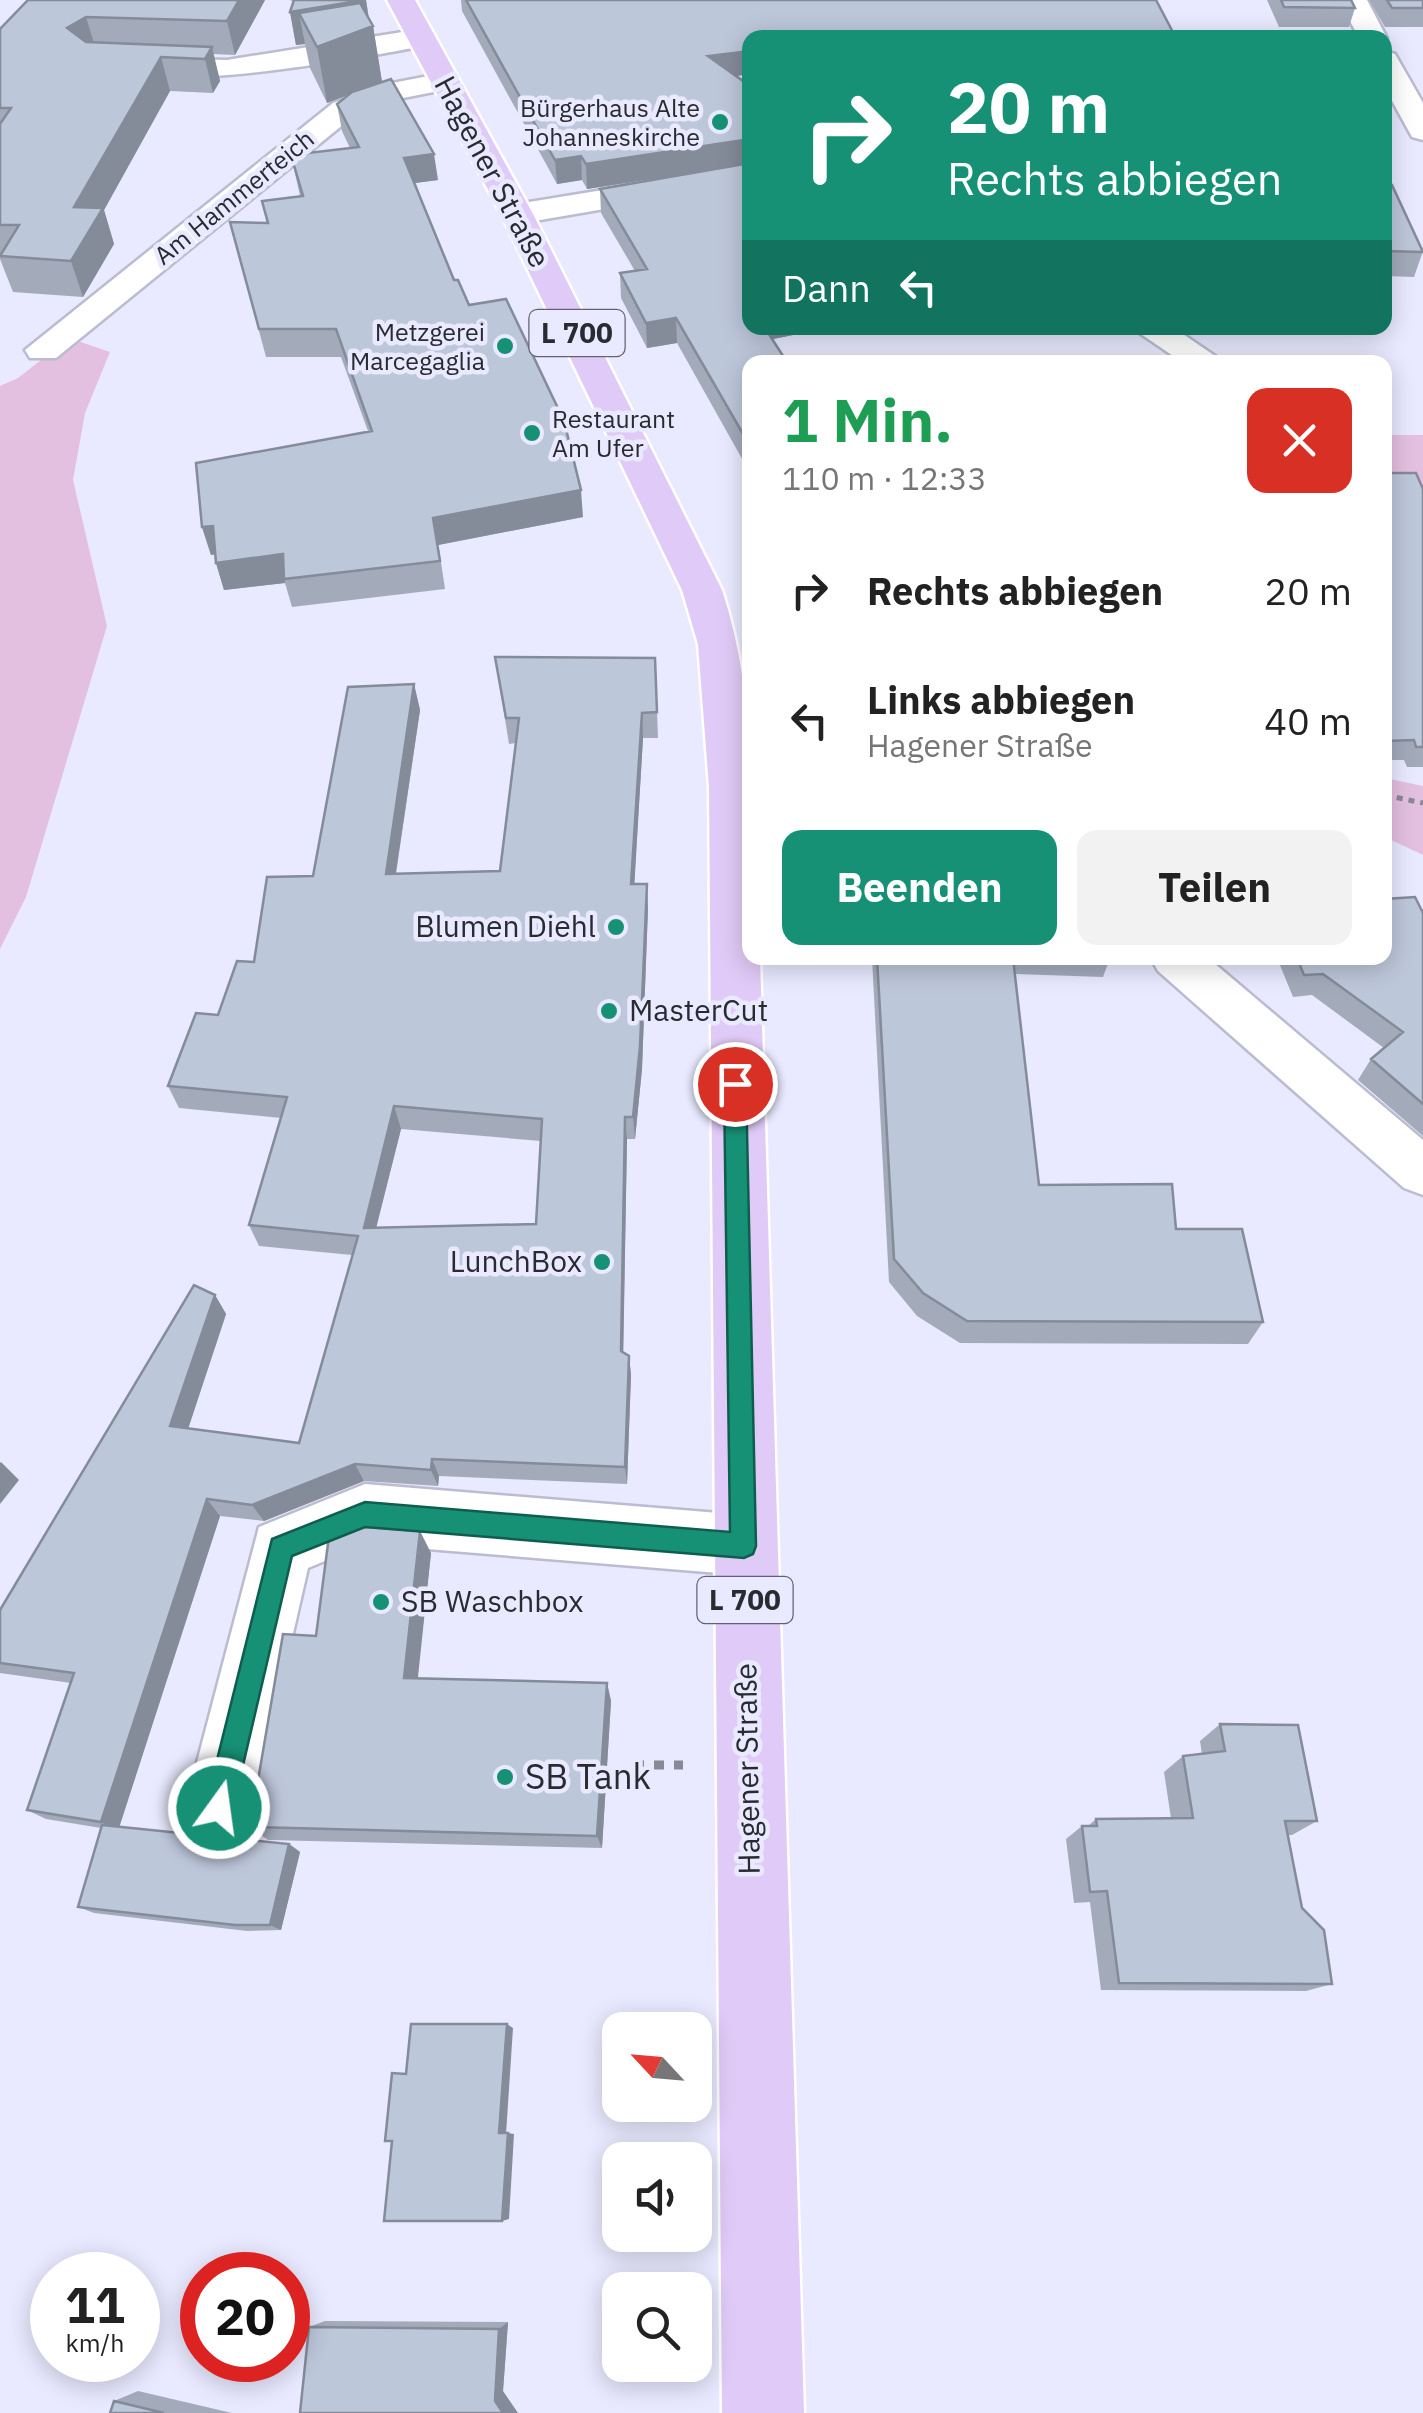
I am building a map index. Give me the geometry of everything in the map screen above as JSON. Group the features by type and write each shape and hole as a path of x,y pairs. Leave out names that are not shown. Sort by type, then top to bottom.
{"main road":[{"name":"Hagener Straße","path":"401,0 517,214 702,590 719,644 741,788 744,1546 762,2413"}],"street":[{"path":"1353,0 1369,30"},
{"path":"115,64 227,70 421,38"},
{"path":"1392,73 1423,130 1392,131"},
{"name":"Am Hammerteich","path":"43,350 344,108 396,90 444,82"},
{"path":"517,214 742,177"},
{"path":"1162,335 1194,355"},
{"path":"1183,965 1423,1172"},
{"path":"219,1808 281,1548 365,1514 744,1546"}],"path":[{"path":"1392,796 1423,803"}],"shaded area":[{"path":"69,338 110,352 85,413 73,480 107,626 26,897 0,949 0,386 18,378"},
{"path":"1392,435 1423,435 1423,543 1392,542"},
{"path":"1392,779 1423,786 1423,855 1392,840"}],"building":[{"path":"28,0 239,0 227,21 86,17 67,28 86,42 212,47 205,59 161,57 74,207 103,208 71,261 0,256 19,225 0,225 0,124 11,108 0,108 0,29"},
{"path":"294,0 364,0 290,12"},
{"path":"466,0 1156,0 1172,30 742,30 742,52 708,56 742,80 742,140 586,164 581,156 555,160"},
{"path":"1281,0 1351,0 1355,8 1284,7"},
{"path":"1387,0 1423,0 1423,8 1392,8"},
{"path":"360,3 373,26 317,47 299,13"},
{"path":"391,79 434,154 404,158 454,280 458,280 469,305 506,299 564,421 581,490 433,518 440,561 284,579 283,554 216,563 213,526 202,527 196,463 372,431 336,329 259,329 230,222 268,223 262,201 303,196 291,155 359,147 337,104 352,92"},
{"path":"742,164 742,335 770,335 782,355 742,355 742,432 676,318 646,323 620,273 647,269 600,189"},
{"path":"1392,185 1423,252 1392,251"},
{"path":"1392,473 1416,473 1423,489 1423,747 1416,747 1414,740 1392,741"},
{"path":"495,657 655,658 657,712 642,713 631,884 647,884 640,1046 633,1117 625,1117 621,1351 629,1356 625,1467 432,1459 431,1470 355,1464 252,1505 207,1499 101,1822 27,1810 74,1673 0,1663 0,1610 194,1285 215,1295 170,1426 299,1443 358,1236 249,1225 287,1097 168,1086 196,1013 218,1015 237,961 254,962 267,877 313,876 348,687 414,684 386,874 500,871 519,718 506,718","holes":["394,1106 542,1119 536,1224 364,1228"]},
{"path":"1415,897 1423,913 1423,1104 1371,1059 1403,1032 1323,974 1304,975 1300,965 1392,965 1392,899"},
{"path":"877,965 1014,965 1039,1185 1172,1184 1176,1229 1242,1229 1263,1322 967,1321 923,1293 894,1259"},
{"path":"354,1526 420,1531 404,1678 607,1683 597,1836 250,1827 283,1634 316,1636 329,1536"},
{"path":"1220,1724 1298,1725 1317,1821 1285,1821 1302,1908 1324,1930 1332,1984 1119,1983 1107,1891 1090,1892 1082,1826 1097,1826 1096,1819 1193,1818 1183,1756 1225,1751"},
{"path":"102,1825 289,1844 270,1925 235,1925 78,1907"},
{"path":"411,2024 507,2024 499,2133 508,2133 502,2221 384,2221 392,2141 385,2141 392,2073 406,2074"},
{"path":"310,2327 499,2329 495,2401 503,2413 300,2413 303,2382 310,2382"},
{"path":"114,2401 164,2413 110,2413"}],"place":[{"name":"Bürgerhaus Alte Johanneskirche","path":"720,122"},
{"name":"Metzgerei Marcegaglia","path":"505,346"},
{"name":"Restaurant Am Ufer","path":"532,433"},
{"name":"Blumen Diehl","path":"616,927"},
{"name":"MasterCut","path":"609,1011"},
{"name":"LunchBox","path":"602,1262"},
{"name":"SB Waschbox","path":"381,1602"},
{"name":"SB Tank","path":"505,1777"}],"route":[{"path":"219,1808 281,1548 365,1514 744,1546 735,1084"}]}
